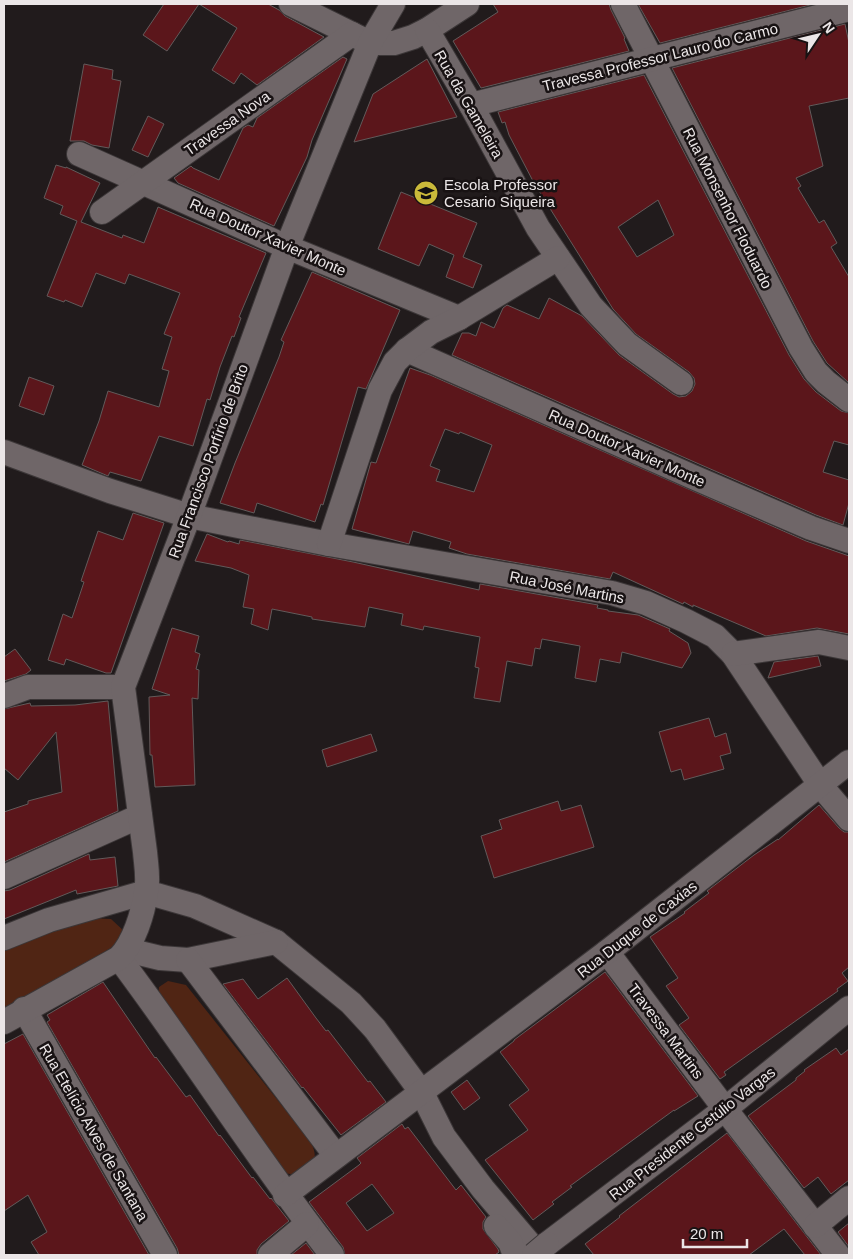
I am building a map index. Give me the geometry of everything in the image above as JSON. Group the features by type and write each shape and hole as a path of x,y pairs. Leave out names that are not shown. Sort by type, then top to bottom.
{"street":[{"path":"291,4 361,39 394,43 427,30 467,4"},
{"name":"Rua Francisco Porfírio de Brito","path":"123,954 134,936 146,892 145,852 123,687 189,516 361,39 393,4"},
{"name":"Rua Monsenhor Floduardo","path":"623,4 801,348 821,377 849,400"},
{"name":"Travessa Professor Lauro do Carmo","path":"471,105 849,9"},
{"name":"Rua da Gameleira","path":"427,30 471,105 538,228 591,306 627,344 681,383"},
{"name":"Travessa Nova","path":"102,212 143,182 361,39"},
{"name":"Rua Doutor Xavier Monte","path":"78,154 287,247 459,318"},
{"path":"328,544 380,390 395,362 407,350 431,332 459,318 558,258"},
{"name":"Rua Doutor Xavier Monte","path":"407,350 811,528 849,541"},
{"name":"Rua José Martins","path":"4,452 110,491 189,516 328,544 612,593 646,603 715,636 733,654 821,786 849,819"},
{"path":"733,654 819,642 849,648"},
{"path":"4,696 28,687 123,687"},
{"name":"Rua Duque de Caxias","path":"285,1195 607,952 821,786 849,762"},
{"path":"4,877 140,816"},
{"path":"4,938 49,920 146,892 195,906 276,942 351,1003 375,1029 422,1093 432,1100 461,1152 537,1252"},
{"path":"4,1022 123,954 188,960 276,942"},
{"name":"Travessa Martins","path":"607,952 838,1255"},
{"path":"123,954 155,1006 285,1195 332,1255"},
{"path":"188,960 336,1156"},
{"name":"Rua Presidente Getúlio Vargas","path":"537,1252 725,1109 849,1008"},
{"name":"Rua Etelício Alves de Santana","path":"24,1009 165,1255"},
{"path":"422,1093 422,1117 441,1159 510,1242 537,1252"},
{"path":"816,1226 849,1198"},
{"path":"270,1255 307,1224"}],"shaded area":[{"path":"88,918 111,919 125,932 116,945 4,1011 4,949"},
{"path":"168,981 186,985 311,1142 315,1154 313,1162 296,1175 284,1173 158,999 159,987"}],"building":[{"path":"164,4 199,4 167,51 143,35"},
{"path":"199,4 268,4 285,16 324,37 257,85 241,73 234,84 212,70 237,28"},
{"path":"493,4 609,4 629,51 481,88 453,41 498,12"},
{"path":"638,4 814,4 660,43"},
{"path":"845,24 849,43 849,98 809,106 823,166 796,178 801,186 798,188 819,223 824,220 837,243 831,247 849,277 849,383 827,363 813,341 672,68"},
{"path":"343,57 347,59 312,140 307,157 274,226 178,183 174,178 191,166 219,180 243,128 248,125 253,127 257,118"},
{"path":"427,59 457,117 354,142 373,94"},
{"path":"84,64 113,70 112,79 121,81 109,148 92,145 84,141 70,141"},
{"path":"644,75 789,355 804,379 816,392 841,411 849,413 849,445 834,441 823,472 849,480 849,503 843,525 816,515 452,355 462,333 476,336 481,322 494,328 503,308 507,305 539,319 549,298 582,316 619,355 673,394 679,397 686,396 692,391 695,384 694,378 689,372 636,334 613,309 534,183 509,135 505,122 502,123 498,112","holes":["658,200 674,235 637,257 618,227"]},
{"path":"148,116 164,124 148,157 132,150"},
{"path":"56,165 66,167 100,183 81,222 122,238 123,235 144,243 158,207 266,253 239,317 241,318 220,367 210,400 207,399 193,446 159,436 141,481 110,472 108,476 82,465 108,391 159,407 169,371 162,369 172,337 164,334 180,293 129,274 125,284 96,273 82,307 65,300 64,302 47,296 77,221 60,214 63,206 44,198"},
{"path":"401,192 477,223 463,257 482,265 473,288 446,277 454,255 429,244 419,266 378,249"},
{"path":"312,272 400,310 366,389 358,387 323,505 321,504 315,522 257,503 254,513 220,503 279,357 284,342 281,340"},
{"path":"410,368 430,375 806,541 849,556 849,634 817,628 766,636 693,605 693,607 684,602 683,604 613,572 610,579 467,554 449,548 451,542 413,531 409,544 352,529 371,462 376,463","holes":["445,429 459,434 460,432 492,445 474,492 436,481 440,470 430,466"]},
{"path":"29,377 54,386 44,415 19,406"},
{"path":"133,513 164,523 111,673 66,659 64,665 48,660 63,614 72,618 84,582 81,581 98,531 123,540"},
{"path":"207,534 228,542 239,544 240,540 353,562 479,590 480,584 598,605 597,608 638,615 670,629 669,631 688,643 691,653 682,668 622,652 620,663 600,659 596,682 575,678 580,646 542,639 540,649 535,648 532,666 507,661 500,702 474,698 479,668 475,667 480,637 424,626 423,630 401,625 403,614 369,607 365,627 312,619 312,617 272,609 268,630 251,624 254,609 243,607 249,575 231,568 195,561"},
{"path":"172,628 199,636 195,652 200,654 196,669 199,670 198,699 192,698 195,785 155,787 152,755 150,755 149,697 170,695 152,689"},
{"path":"15,649 31,670 26,674 4,681 4,657"},
{"path":"818,656 821,666 768,678 774,662"},
{"path":"108,701 118,811 4,862 4,812 28,804 28,801 62,792 56,732 18,780 4,768 4,709 30,703 31,706 75,705"},
{"path":"709,718 715,737 726,733 731,753 720,756 724,769 684,780 681,769 671,772 659,732"},
{"path":"371,734 377,751 327,767 322,750"},
{"path":"558,801 561,811 581,805 594,847 494,878 481,836 502,829 499,820"},
{"path":"819,805 839,828 844,832 849,832 849,967 842,973 848,981 837,989 838,991 724,1072 726,1075 720,1079 679,1025 689,1018 666,986 678,978 650,937 685,913 709,893 707,891 754,855 778,840"},
{"path":"89,854 90,860 115,857 118,886 77,894 76,890 4,919 4,891"},
{"path":"605,972 698,1096 674,1110 570,1186 572,1187 552,1202 554,1204 533,1220 485,1160 528,1130 509,1105 529,1090 500,1052"},
{"path":"287,978 326,1031 328,1030 386,1102 341,1135 302,1088 223,984 243,979 258,999"},
{"path":"103,982 155,1058 186,1097 190,1095 252,1178 289,1221 261,1244 257,1250 257,1255 179,1255 177,1248 47,1022 50,1020 47,1015"},
{"path":"23,1034 149,1255 39,1255 31,1242 47,1232 28,1195 4,1211 4,1044"},
{"path":"836,1048 841,1055 849,1049 849,1180 831,1194 818,1177 804,1188 748,1116 796,1080 804,1070"},
{"path":"467,1080 480,1098 464,1110 451,1092"},
{"path":"402,1124 405,1129 408,1127 456,1190 461,1185 486,1217 483,1222 483,1229 499,1252 495,1255 345,1255 343,1247 309,1202 359,1165 361,1163 357,1158","holes":["372,1184 394,1213 367,1231 346,1203"]},
{"path":"727,1133 821,1255 805,1255 784,1229 749,1255 594,1255 585,1244"},
{"path":"849,1223 849,1247 838,1232"},
{"path":"306,1243 315,1255 291,1255"}],"place":[{"name":"Escola Professor Cesario Siqueira","path":"426,193"}]}
